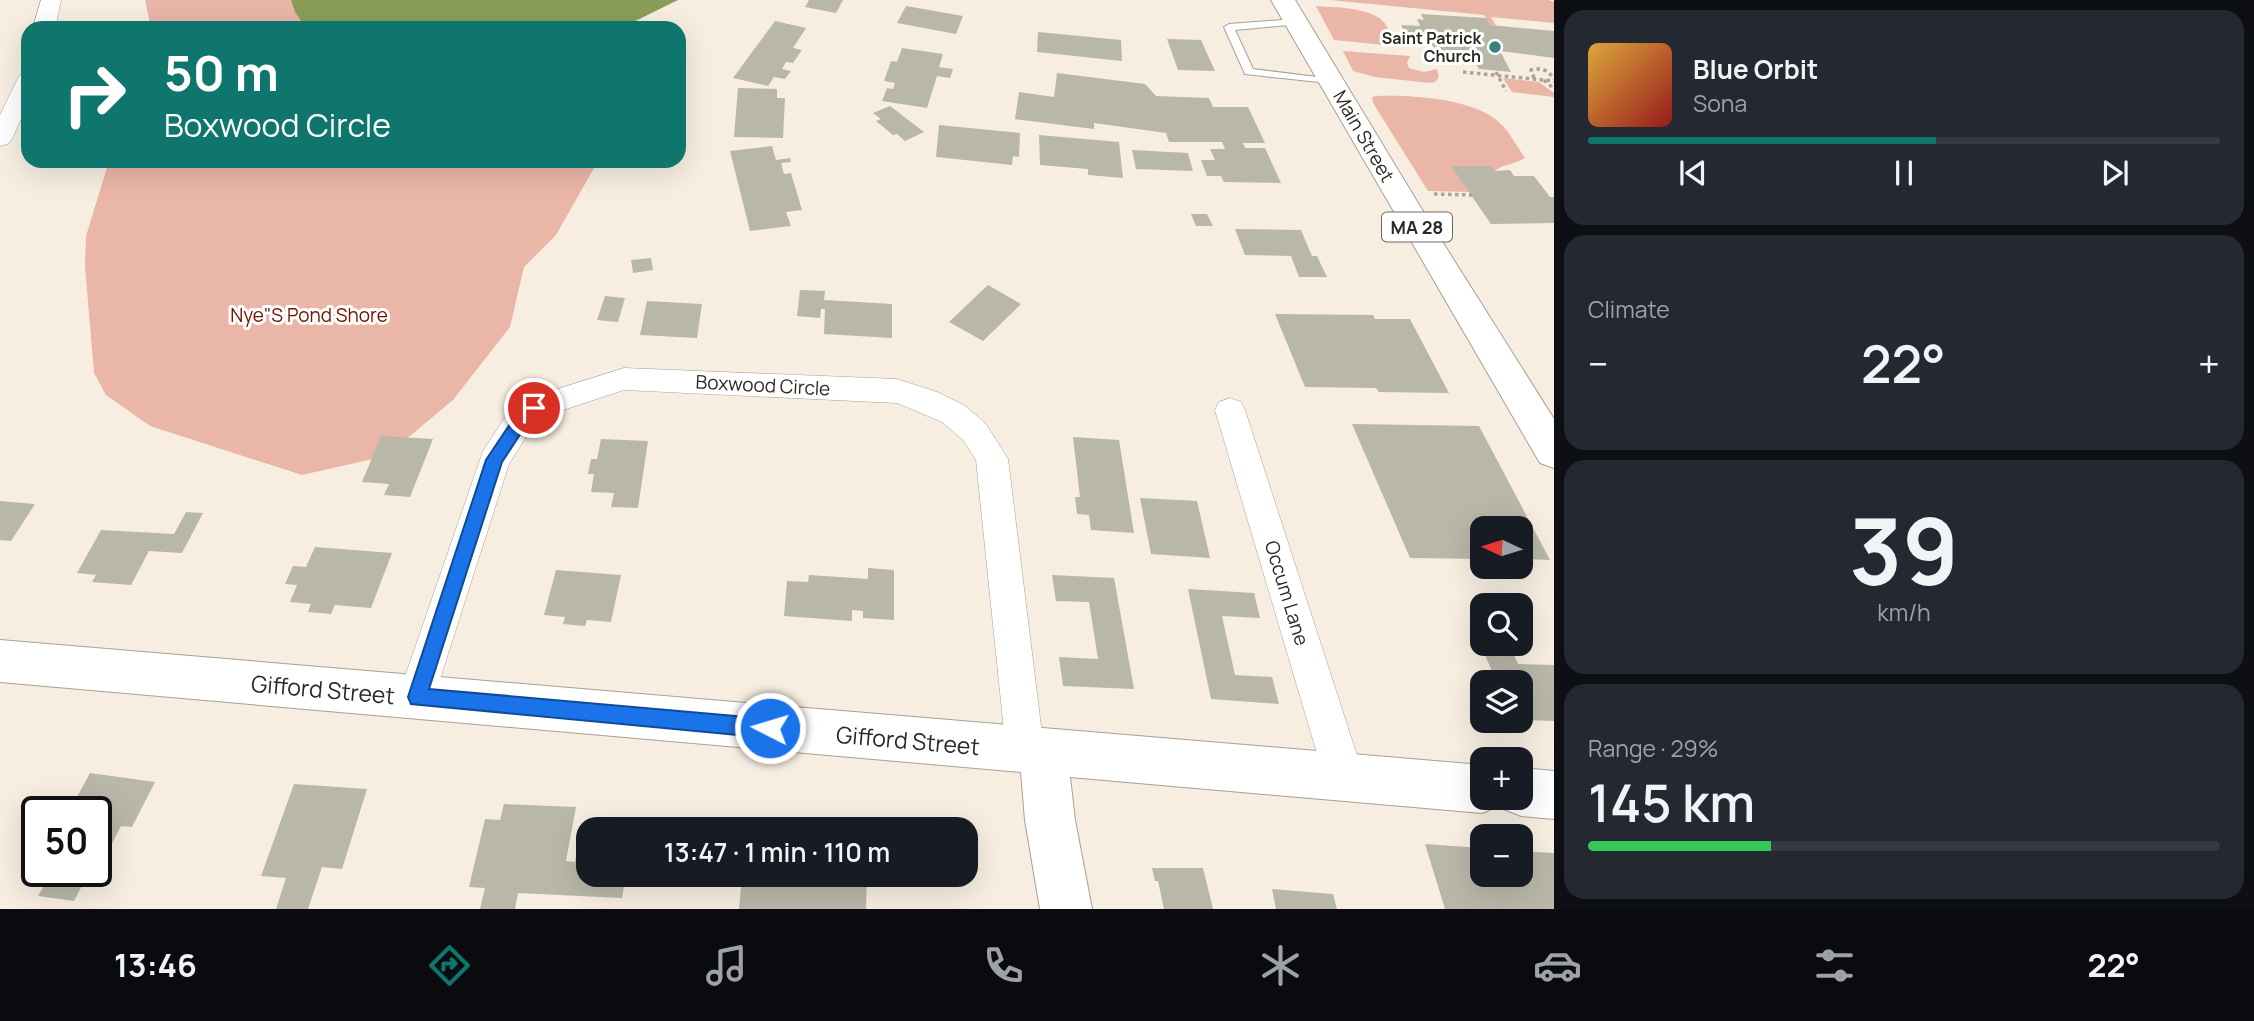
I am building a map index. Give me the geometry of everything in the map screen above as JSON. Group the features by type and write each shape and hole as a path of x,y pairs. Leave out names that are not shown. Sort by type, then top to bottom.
{"main road":[{"name":"Main Street","path":"1290,11 1405,208 1554,452"},
{"name":"Gifford Street","path":"0,661 1470,788"},
{"path":"1034,751 1049,810 1066,909"},
{"path":"1533,794 1554,796"}],"street":[{"path":"46,21 51,0"},
{"path":"0,139 21,95"},
{"name":"Boxwood Circle","path":"417,697 494,460 517,425 534,408 624,379 897,391 928,399 959,416 985,446 992,459 1034,751"},
{"name":"Occum Lane","path":"1230,410 1344,777"}],"lane":[{"path":"1290,11 1229,27 1249,72 1333,82"}],"path":[{"path":"1535,79 1531,70 1538,68 1548,71 1554,80"},
{"path":"1463,72 1554,80"},
{"path":"1497,74 1506,91"},
{"path":"1543,80 1554,89"},
{"path":"1426,194 1472,195"}],"green space":[{"path":"145,0 330,0 368,21 150,21"},
{"path":"1330,0 1548,0 1554,2 1554,23 1491,17 1496,26 1490,25 1484,15"},
{"path":"1316,6 1363,11 1374,15 1383,21 1389,30 1390,41 1384,45 1334,40"},
{"path":"1343,51 1410,56 1407,63 1409,68 1424,72 1437,69 1439,77 1430,83 1375,77 1353,71"},
{"path":"1503,78 1539,82 1554,93 1554,97 1512,92"},
{"path":"1372,97 1443,100 1478,109 1503,126 1525,158 1495,171 1490,166 1452,166 1469,192 1428,191 1373,103"},
{"name":"Nye\"S Pond Shore","path":"107,168 594,168 556,235 524,267 510,327 453,400 386,456 302,475 150,426 106,395 94,373 85,266 86,236"}],"shaded area":[{"path":"291,0 678,0 635,21 301,21"}],"building":[{"path":"809,0 843,0 836,13 805,7"},
{"path":"906,6 963,16 956,34 897,23"},
{"name":"Saint Patrick Church","path":"1421,14 1486,18 1490,25 1554,31 1554,58 1500,51 1511,72 1479,69 1470,53 1437,51 1425,37 1407,36 1401,25 1420,26 1417,19 1424,20"},
{"path":"775,21 806,28 793,48 802,50 793,63 786,62 782,69 791,71 785,79 774,77 768,86 733,78"},
{"path":"1038,32 1121,40 1122,61 1037,52"},
{"path":"1167,39 1201,40 1215,71 1178,70"},
{"path":"902,48 943,54 939,67 953,69 950,78 937,76 927,108 882,101 887,88 893,89 895,83 884,81 891,61 897,62"},
{"path":"1057,73 1145,84 1156,96 1209,98 1213,107 1248,107 1265,143 1243,143 1245,148 1265,148 1281,183 1224,182 1221,176 1207,176 1201,160 1215,160 1210,149 1225,149 1222,142 1169,142 1166,133 1094,123 1094,129 1015,119 1019,92 1054,97"},
{"path":"738,88 777,89 777,98 785,98 783,138 734,137"},
{"path":"890,106 924,132 905,141 897,134 893,135 876,121 881,119 873,113"},
{"path":"939,125 1020,133 1019,157 1013,156 1012,165 936,157"},
{"path":"1039,135 1119,142 1123,178 1088,175 1088,169 1040,165"},
{"path":"772,146 776,160 790,158 791,162 781,163 784,174 791,173 802,210 786,212 791,226 750,231 730,151"},
{"path":"1132,150 1188,153 1193,171 1136,169"},
{"path":"1451,166 1491,166 1495,171 1510,170 1514,176 1534,176 1550,197 1554,197 1554,223 1491,224"},
{"path":"1191,214 1207,214 1213,226 1196,226"},
{"path":"1235,229 1301,230 1312,256 1317,256 1327,277 1299,277 1291,256 1245,255"},
{"path":"651,258 653,270 633,273 631,260"},
{"path":"988,285 1021,304 983,341 949,322"},
{"path":"800,290 825,291 824,300 892,304 892,338 824,334 825,309 821,309 820,318 797,316"},
{"path":"605,296 625,298 618,322 597,320"},
{"path":"647,301 702,304 697,338 640,335"},
{"path":"1275,314 1373,315 1375,319 1410,319 1449,393 1305,387"},
{"path":"1352,424 1479,426 1527,516 1470,516 1470,559 1410,558"},
{"path":"381,436 433,439 410,497 384,495 389,484 362,482"},
{"path":"1073,437 1119,440 1134,533 1091,530 1089,515 1077,514 1075,497 1080,497"},
{"path":"601,439 648,441 638,508 611,507 614,493 591,492 594,474 588,474 591,459 597,459"},
{"path":"1140,498 1197,501 1210,558 1151,554"},
{"path":"0,501 35,504 11,541 0,540"},
{"path":"186,512 203,513 182,553 149,551 131,585 92,582 96,575 77,573 101,530 174,534"},
{"path":"1533,528 1550,560 1533,559"},
{"path":"315,547 392,553 371,608 335,605 331,614 308,612 311,604 290,602 297,585 285,584 293,566 306,567"},
{"path":"868,568 894,570 894,620 863,618 863,611 852,610 852,621 784,616 787,581 808,582 809,575 868,579"},
{"path":"556,570 621,575 611,622 587,620 585,626 563,624 565,617 544,615"},
{"path":"1052,575 1114,578 1134,689 1063,686 1059,657 1098,659 1089,602 1056,601"},
{"path":"1188,589 1254,593 1260,618 1222,616 1235,675 1272,677 1279,704 1211,699"},
{"path":"1485,656 1514,656 1518,664 1554,665 1554,721 1533,720 1533,670 1492,670"},
{"path":"90,773 155,782 132,827 121,826 112,844 112,796 78,796"},
{"path":"294,784 367,789 342,869 322,867 308,909 276,909 286,878 261,876"},
{"path":"504,804 576,807 566,861 575,862 576,857 576,887 624,887 622,898 518,893 515,909 480,909 485,888 469,887 485,819 500,820"},
{"path":"1425,844 1470,847 1470,887 1533,887 1533,852 1554,853 1554,909 1445,909"},
{"path":"1152,868 1203,868 1213,909 1164,909 1158,881 1155,881"},
{"path":"43,887 81,887 74,901 38,896"},
{"path":"741,887 867,887 866,909 739,909"},
{"path":"1272,889 1333,894 1337,909 1276,909"}],"place":[{"name":"Saint Patrick Church","path":"1495,47"}],"route":[{"path":"534,408 517,425 494,460 417,697 770,728"}]}
